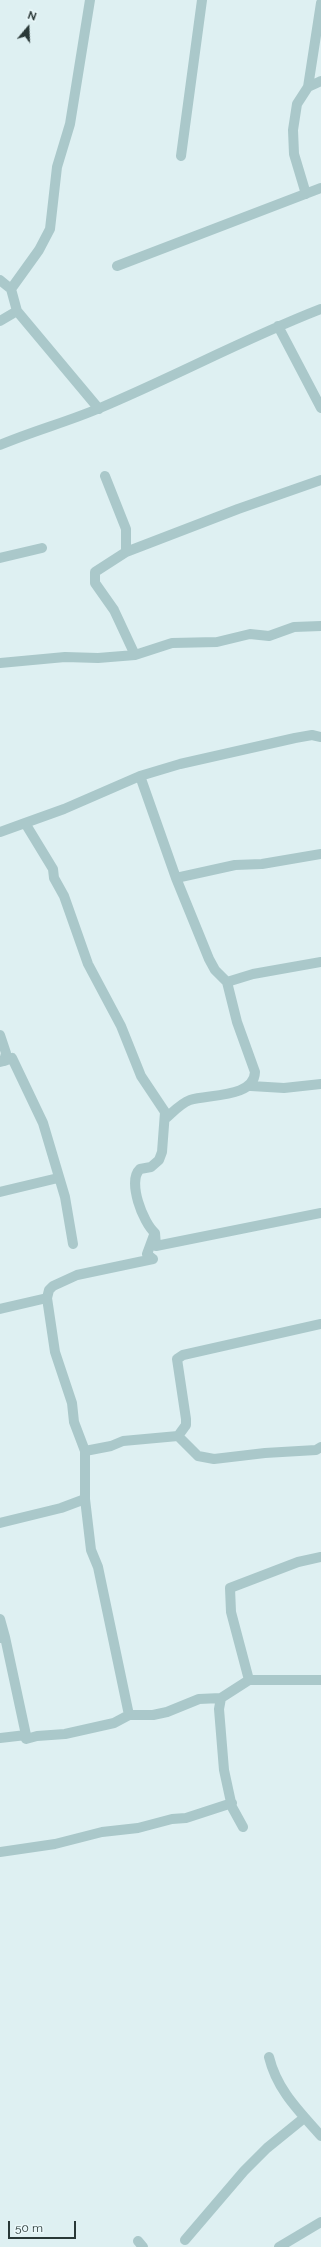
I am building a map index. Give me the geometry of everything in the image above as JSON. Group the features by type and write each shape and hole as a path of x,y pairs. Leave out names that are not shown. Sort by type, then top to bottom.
{"street":[{"path":"11,290 39,250 50,229 57,167 70,124 90,0"},
{"path":"181,156 202,0"},
{"path":"306,194 294,154 293,130 297,104 308,87 321,3"},
{"path":"308,87 321,81"},
{"path":"117,266 321,188"},
{"path":"0,280 11,290 17,311 99,409"},
{"path":"0,445 34,430 99,409 278,326 321,309"},
{"path":"0,322 17,311"},
{"path":"278,326 321,408"},
{"path":"105,476 126,529 126,552"},
{"path":"135,655 114,610 95,583 95,572 126,552 238,509 321,480"},
{"path":"0,558 42,548"},
{"path":"0,663 65,657 98,658 135,655 172,643 210,642 250,634 269,636 294,627 321,626"},
{"path":"0,832 64,809 140,776 180,764 295,738 312,735 321,737"},
{"path":"140,776 176,878 209,959 215,970 227,982 239,1029 255,1072 255,1080 251,1086"},
{"path":"25,823 53,869 54,878 64,896 88,964 121,1026 141,1076 165,1112 162,1152 159,1160 151,1166 140,1169 136,1177 135,1184 142,1216 147,1225 155,1233 156,1246 164,1246 321,1213"},
{"path":"176,878 235,865 262,864 321,854"},
{"path":"227,982 253,974 321,962"},
{"path":"0,1035 6,1053 2,1062"},
{"path":"2,1062 12,1058 43,1123 58,1178 65,1197 72,1244"},
{"path":"165,1119 188,1101 242,1090 251,1086 284,1088 321,1084"},
{"path":"0,1192 58,1178"},
{"path":"129,1715 98,1567 91,1550 85,1499 85,1451 74,1422 72,1403 55,1352 47,1298 49,1290 53,1286 77,1275 153,1259 147,1254 155,1233"},
{"path":"0,1309 47,1298"},
{"path":"85,1451 123,1441 178,1436 186,1425 186,1419 177,1359 195,1351 218,1348 321,1324"},
{"path":"178,1436 198,1456 214,1459 265,1453 316,1450 321,1447"},
{"path":"0,1523 61,1508 85,1499"},
{"path":"249,1680 231,1612 230,1588 298,1562 321,1557"},
{"path":"0,1618 2,1637 26,1739 36,1736 75,1732 120,1722 129,1715 162,1714 199,1699 220,1698 249,1680 321,1680"},
{"path":"220,1698 219,1709 224,1770 232,1803 243,1827"},
{"path":"0,1738 26,1734"},
{"path":"0,1852 55,1844 102,1832 138,1828 172,1819 186,1818 232,1803"},
{"path":"269,2057 273,2074 281,2088 304,2118 321,2136"},
{"path":"185,2240 244,2171 267,2148 304,2118"},
{"path":"279,2247 321,2222"}]}
